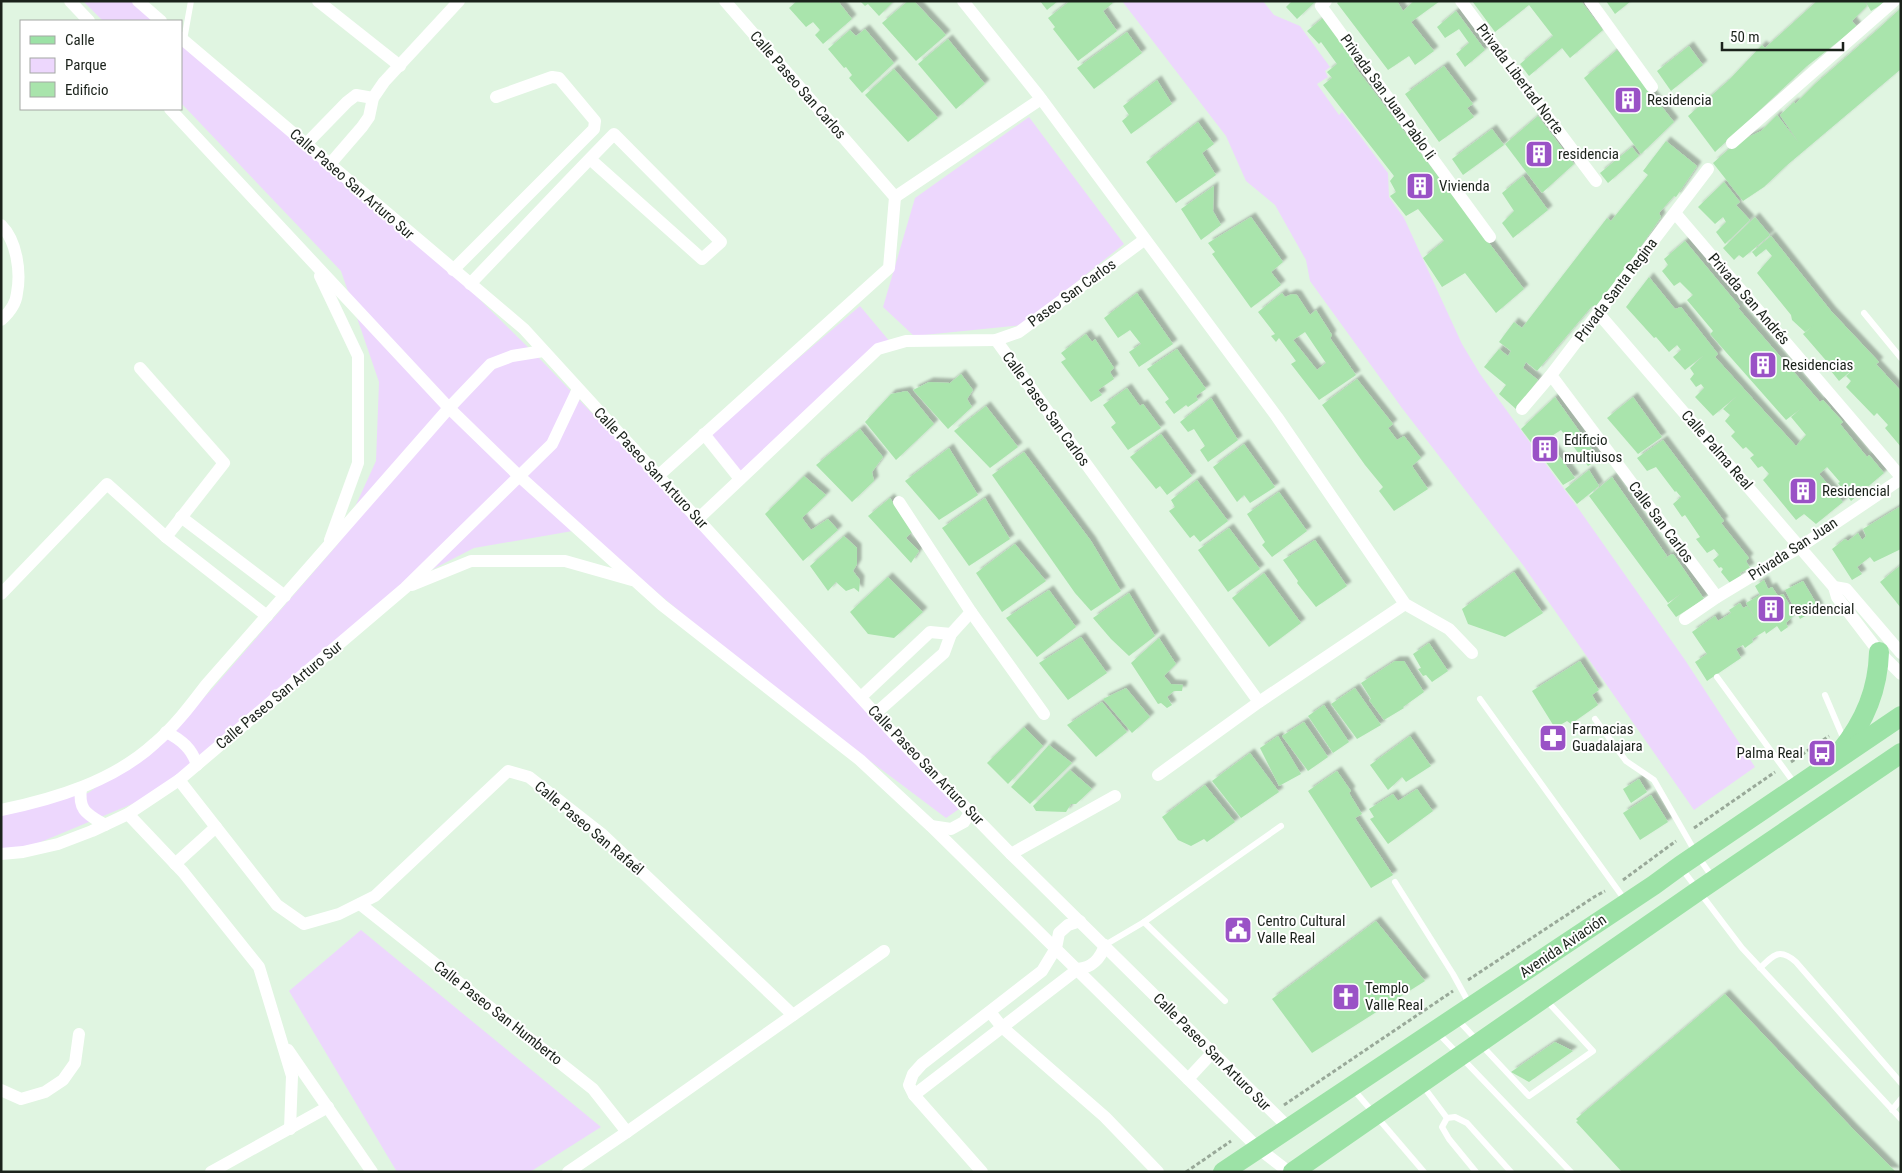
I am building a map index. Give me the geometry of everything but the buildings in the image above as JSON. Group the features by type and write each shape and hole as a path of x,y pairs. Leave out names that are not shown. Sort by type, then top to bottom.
{"main road":[{"path":"1845,742 1856,731 1875,686 1885,647"},
{"name":"Avenida Aviación","path":"1223,1172 1829,766 1845,742 1901,716"},
{"name":"Avenida Aviación","path":"1293,1172 1901,753"}],"street":[{"path":"70,1 88,20"},
{"path":"138,1 160,20"},
{"path":"318,1 400,66"},
{"path":"330,164 366,122 373,98 384,82 459,1"},
{"name":"Calle Paseo San Carlos","path":"725,1 896,197"},
{"path":"963,1 1041,99 1277,417 1405,604 1449,629 1472,653"},
{"name":"Privada Libertad Norte","path":"1461,1 1596,181"},
{"path":"1590,1 1652,87"},
{"path":"1732,143 1894,1"},
{"name":"Privada San Juan Pablo Ii","path":"1324,4 1490,237"},
{"name":"Calle Paseo San Arturo Sur","path":"182,39 524,329 894,734 1011,854 1288,1127"},
{"path":"454,270 594,129 595,122 559,78 552,77 496,97"},
{"path":"306,144 356,95 373,98"},
{"path":"658,476 890,268 896,197 1041,99"},
{"path":"171,110 449,408 519,476 662,606 856,756 1078,969 1258,1148 1289,1172"},
{"path":"470,284 590,159 614,134 721,242 702,259 590,159"},
{"name":"Privada Santa Regina","path":"1522,409 1551,376 1708,169"},
{"name":"Privada San Andrés","path":"1675,213 1901,478"},
{"path":"1,225 9,233 17,258 17,294 10,311 1,320"},
{"name":"Paseo San Carlos","path":"996,340 1019,332 1144,240"},
{"path":"316,267 358,356 358,463 327,548"},
{"name":"Calle Palma Real","path":"1599,314 1834,587 1837,597 1885,647 1901,674"},
{"name":"Calle Paseo San Carlos","path":"698,519 878,349 906,341 996,340 1259,702"},
{"path":"1,810 39,802 81,788 117,770 154,744 183,715 206,685 284,596 449,408 491,364 512,356 543,351"},
{"path":"140,368 224,463 166,537"},
{"name":"Calle San Carlos","path":"1551,376 1717,597"},
{"name":"Calle Paseo San Arturo Sur","path":"1,854 23,852 58,844 105,825 128,814 180,780 405,588 552,444 578,389"},
{"path":"704,434 740,479"},
{"name":"Privada San Juan","path":"1685,619 1717,597 1800,547 1901,478"},
{"path":"1,594 107,484 166,537 267,616"},
{"path":"899,502 971,612 1044,714"},
{"path":"181,518 284,596"},
{"path":"405,588 471,561 565,560 635,580"},
{"path":"1158,775 1259,702 1405,604"},
{"path":"876,713 944,653 951,634 971,612"},
{"path":"861,697 930,632 951,634"},
{"name":"Calle Palma Real","path":"1885,647 1901,653"},
{"path":"166,732 186,746 193,754 196,765"},
{"name":"Calle Paseo San Rafaél","path":"180,780 277,905 304,924 339,914 375,896 508,771 529,777 603,836 793,1015"},
{"path":"81,788 81,806 85,812 105,825"},
{"path":"1011,854 1114,796"},
{"path":"931,826 951,830 964,822 971,811"},
{"path":"128,814 175,864 259,967 292,1076 290,1129"},
{"path":"175,864 216,827"},
{"name":"Calle Paseo San Humberto","path":"360,904 593,1089 627,1132"},
{"path":"982,1172 914,1096 909,1085 913,1074 922,1064 1042,971 1056,948 1059,933 1068,925 1080,920"},
{"path":"914,1096 1078,969 1087,968 1095,962 1102,954 1105,946"},
{"path":"568,1172 884,951"},
{"path":"990,1012 1002,1027 1105,1117 1158,1172"},
{"path":"1,1090 21,1099 45,1092 64,1080 75,1063 79,1034"},
{"path":"281,1039 372,1172"},
{"path":"1188,1079 1212,1054"},
{"path":"211,1172 328,1108"}],"lane":[{"path":"182,39 191,1"},
{"path":"1864,313 1901,358"},
{"path":"1717,678 1798,787"},
{"path":"1824,695 1845,742"},
{"path":"1480,699 1627,903"},
{"path":"1595,719 1626,761 1654,780 1697,855 1706,886 1736,942 1901,1119"},
{"path":"1105,946 1144,922 1281,826"},
{"path":"1680,866 1706,886"},
{"path":"1394,882 1454,974 1463,1012 1480,1042 1529,1096 1594,1051 1544,998"},
{"path":"1144,922 1225,1001"},
{"path":"1760,968 1770,958 1779,953 1788,955 1901,1082"},
{"path":"1435,1030 1572,1172"},
{"path":"1421,1083 1446,1118"},
{"path":"1351,1086 1424,1172"},
{"path":"1892,1110 1901,1099"},
{"path":"1446,1118 1455,1117 1467,1123 1511,1172"},
{"path":"1446,1118 1442,1127 1449,1139 1476,1172"}],"path":[{"path":"1462,984 1594,897 1615,886 1783,767 1845,742"},
{"path":"1283,1105 1454,990"},
{"path":"1186,1172 1235,1138"}],"green space":[{"path":"83,1 134,1 156,20 102,20"},
{"path":"1122,1 1263,1 1274,15 1300,26 1330,67 1325,71 1328,77 1317,84 1339,115 1342,112 1388,173 1389,197 1404,218 1462,344 1480,374 1578,508 1685,660 1755,767 1694,810 1523,565 1402,408 1310,281 1306,260 1275,205 1246,181 1226,136"},
{"path":"182,44 469,289 540,359 697,523 962,807 946,818 717,641 584,529 474,548 398,587 185,770 144,799 24,849 1,848 1,812 88,793 164,740 213,688 338,544 376,461 379,382 341,271 182,104"},
{"path":"1029,117 1124,244 1023,325 914,336 883,307 915,198"},
{"path":"860,306 891,343 740,474 707,436"},
{"path":"361,930 601,1127 530,1172 397,1172 289,991"}],"place":[{"name":"Residencia","path":"1628,100"},
{"name":"residencia","path":"1539,154"},
{"name":"Vivienda","path":"1420,186"},
{"name":"Residencias","path":"1763,365"},
{"name":"Edificio multiusos","path":"1545,449"},
{"name":"Residencial","path":"1803,491"},
{"name":"residencial","path":"1771,609"},
{"name":"Farmacias Guadalajara","path":"1553,738"},
{"name":"Palma Real","path":"1822,753"},
{"name":"Centro Cultural Valle Real","path":"1238,930"},
{"name":"Templo Valle Real","path":"1346,997"}]}
